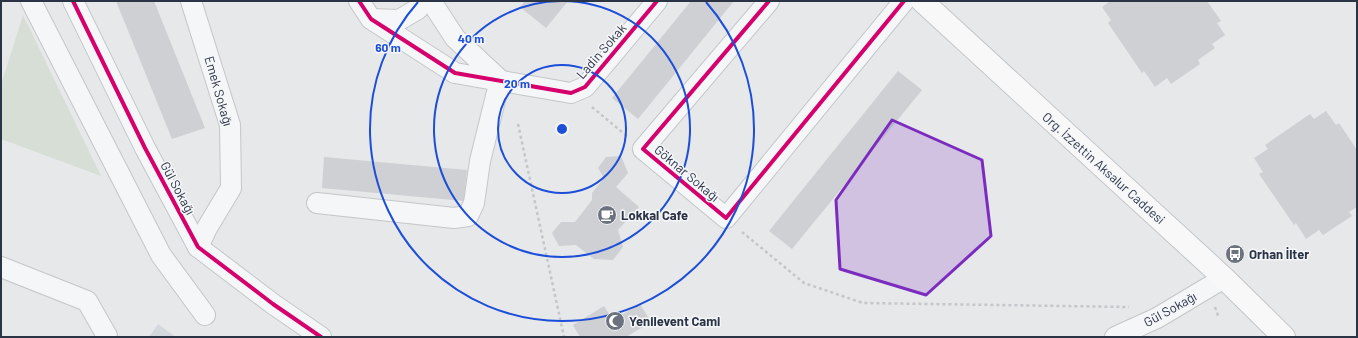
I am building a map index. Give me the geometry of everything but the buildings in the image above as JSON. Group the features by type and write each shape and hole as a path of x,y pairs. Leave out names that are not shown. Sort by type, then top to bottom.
{"main road":[{"name":"Org. İzzettin Aksalur Caddesi","path":"922,1 1224,278 1284,337"}],"street":[{"path":"31,1 160,255 205,315"},
{"name":"Gül Sokağı","path":"73,1 145,148 198,247 273,304 321,337"},
{"name":"Emek Sokağı","path":"191,1 230,125 231,188 206,228 198,247"},
{"name":"Ladin Sokak","path":"359,1 371,18 455,73 571,93 585,87 657,1"},
{"path":"371,18 400,20 418,9 421,1"},
{"path":"317,203 454,218 468,216 474,203 480,161 500,80 455,38 431,1"},
{"name":"Göknar Sokağı","path":"769,1 643,149 726,218 904,1"},
{"path":"1,267 87,300 107,337"},
{"name":"Gül Sokağı","path":"1115,337 1157,318 1224,278"}],"path":[{"path":"571,93 596,110 643,149"},
{"path":"518,124 564,337"},
{"path":"726,218 804,283 863,303 1136,307"},
{"path":"1214,305 1219,318"}],"highlighted area":[{"path":"892,120 982,160 991,236 926,295 840,269 836,200"}],"shaded area":[{"path":"23,15 101,176 1,139 1,85"},
{"path":"158,324 176,337 149,337"}],"cycle path":[{"path":"73,1 145,148 198,247 273,304 321,337"},
{"path":"359,1 371,19 455,73 571,93 585,87 657,1"},
{"path":"769,1 643,149 726,218 904,1"}],"place":[{"name":"Lokkal Cafe","path":"607,215"},
{"name":"Orhan İlter","path":"1235,254"},
{"name":"Yenilevent Cami","path":"615,321"}]}
